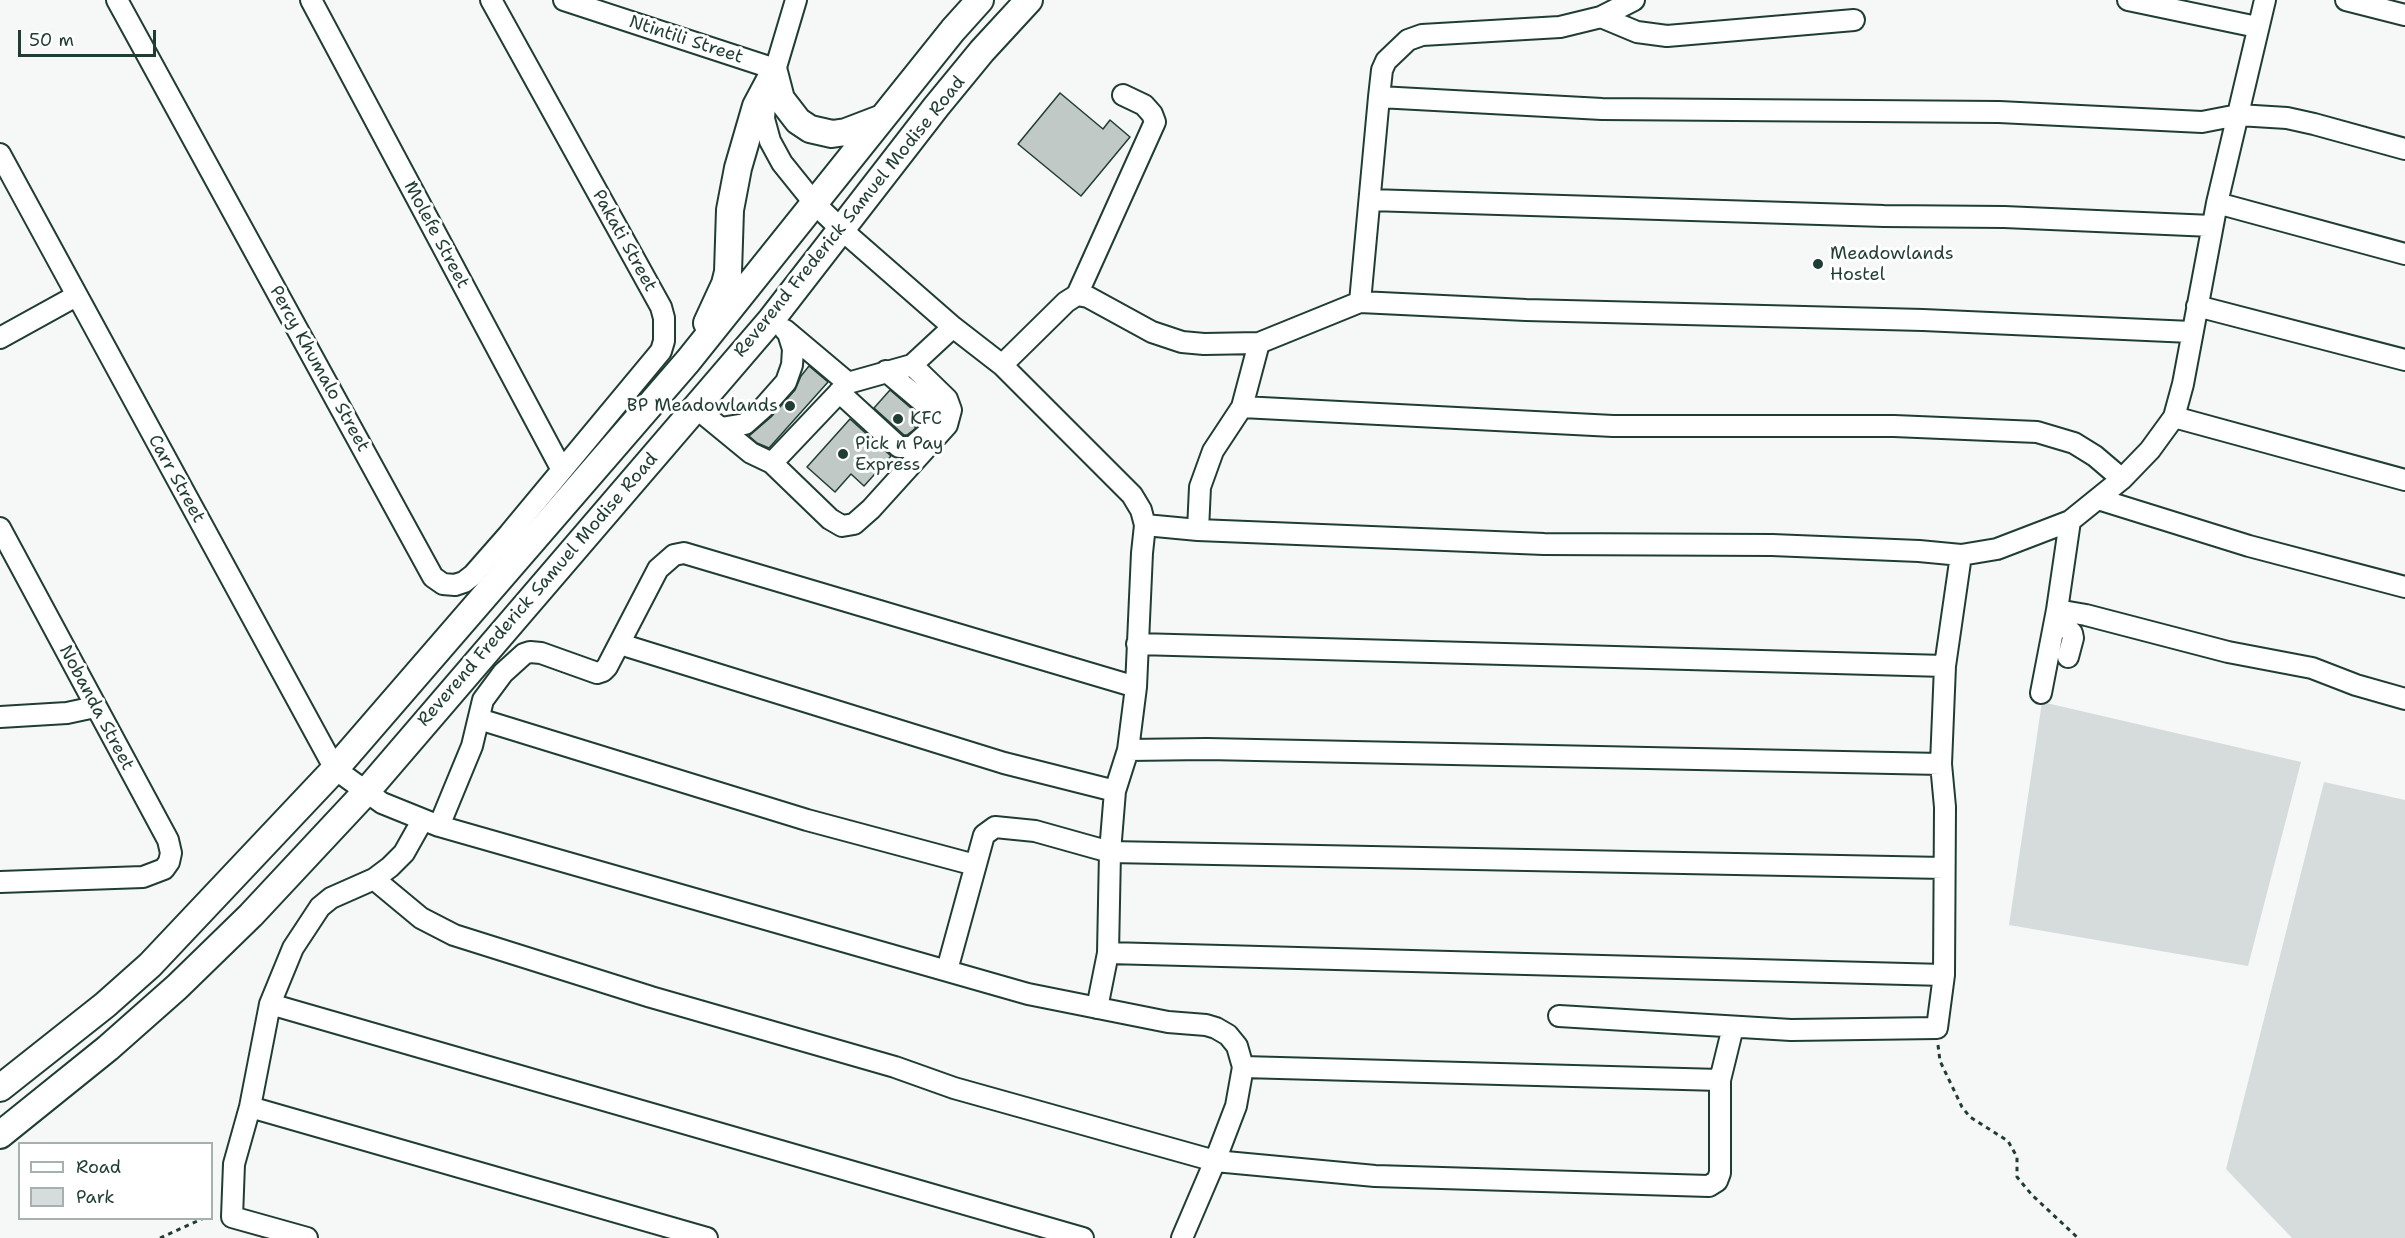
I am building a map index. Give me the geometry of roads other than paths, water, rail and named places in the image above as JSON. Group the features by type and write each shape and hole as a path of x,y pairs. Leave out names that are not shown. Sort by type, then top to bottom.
{"main road":[{"name":"Reverend Frederick Samuel Modise Road","path":"0,1088 97,1012 150,965 335,769 688,361 980,0"},
{"name":"Reverend Frederick Samuel Modise Road","path":"0,1135 108,1048 177,987 251,915 365,793 695,407 779,326 842,230 959,79 1029,0"},
{"path":"774,72 777,88 787,108 798,121 810,129 832,134 846,132 883,118"},
{"path":"688,361 725,284 729,260 732,196 738,168 756,106 774,72"}],"street":[{"name":"Percy Khumalo Street","path":"117,0 433,577 443,584 455,585 473,575 562,470"},
{"name":"Molefe Street","path":"311,0 562,470"},
{"name":"Pakati Street","path":"492,0 661,307 663,318 664,341 661,351 562,470"},
{"name":"Ntintili Street","path":"564,0 774,72"},
{"path":"796,0 774,72 764,119 770,141 782,163 815,204 842,230 953,327 1002,365 1132,495 1141,510 1145,525 1136,687 1128,750 1115,791 1110,852 1108,953 1097,1008"},
{"path":"1360,302 1379,97 1382,70 1386,61 1400,46 1414,37 1560,27 1601,17 1634,0"},
{"path":"2128,0 2257,27"},
{"path":"1145,525 1198,530 1544,544 1772,545 1919,551 1960,555 1997,549 2070,521 2122,479 2150,450 2174,417 2183,384 2217,203 2265,0"},
{"path":"2346,0 2405,15"},
{"path":"1601,17 1638,32 1667,36 1854,20"},
{"path":"1002,365 1066,302 1077,295 1155,122 1152,114 1144,105 1123,95"},
{"path":"1379,97 1602,109 1999,112 2202,122 2238,116 2287,118 2314,123 2405,149"},
{"name":"Carr Street","path":"0,154 335,769 365,793 381,803 431,824 1028,994 1168,1022 1216,1028 1228,1035 1237,1046 1243,1067"},
{"path":"1370,200 1848,215 2004,217 2212,226"},
{"path":"2217,203 2405,254"},
{"path":"1077,295 1088,297 1152,332 1182,342 1204,344 1259,343 1360,302 1526,310 1923,320 2192,332"},
{"path":"0,338 76,296"},
{"path":"2197,306 2405,360"},
{"path":"779,326 844,388 899,447 912,447 931,430 934,421 933,414 924,403 886,371"},
{"path":"721,428 746,424 786,382 792,365 793,349 779,326"},
{"path":"772,463 844,388 886,371 912,365 953,327"},
{"path":"1198,530 1200,488 1213,451 1242,407 1259,343"},
{"path":"695,407 751,453 772,463 830,519 842,526 854,524 871,509 947,424 951,410 947,399 912,365"},
{"path":"1242,407 1613,426 1894,426 2037,432 2074,443 2095,456 2122,479"},
{"path":"2174,417 2405,480"},
{"path":"2098,499 2249,546 2405,587"},
{"path":"2041,693 2056,617 2070,521"},
{"name":"Nobanda Street","path":"0,528 5,549 95,707 170,848 167,866 143,877 0,882"},
{"path":"307,1238 232,1218 234,1164 250,1107 270,1004 293,948 320,907 331,898 374,879 404,853 431,824 472,746 483,699 492,686 524,654 535,652 597,673 608,667 658,569 674,555 684,553 1136,687"},
{"path":"1559,1016 1791,1030 1937,1028 1944,975 1945,807 1941,764 1945,666 1960,555"},
{"path":"2056,617 2086,615 2228,652 2312,668 2356,685 2405,699"},
{"path":"2056,617 2072,633 2073,638 2068,657"},
{"path":"620,644 1004,763 1115,791"},
{"path":"1137,644 1945,666"},
{"path":"0,717 67,713 95,707"},
{"path":"479,719 807,820 975,865"},
{"path":"1128,750 1219,749 1941,764"},
{"path":"947,970 984,835 995,827 1035,831 1110,852 1944,868"},
{"path":"374,879 421,918 454,935 651,997 895,1067 954,1088 1215,1161 1375,1176 1709,1186 1717,1181 1720,1173 1720,1080 1732,1028"},
{"path":"1108,953 1944,975"},
{"path":"270,1004 1083,1238"},
{"path":"1182,1238 1236,1106 1243,1067 1720,1080"},
{"path":"250,1107 707,1238"}],"place":[{"name":"Meadowlands Hostel","path":"1818,264"},
{"name":"BP Meadowlands","path":"790,406"},
{"name":"KFC","path":"898,419"},
{"name":"Pick n Pay Express","path":"843,454"}]}
